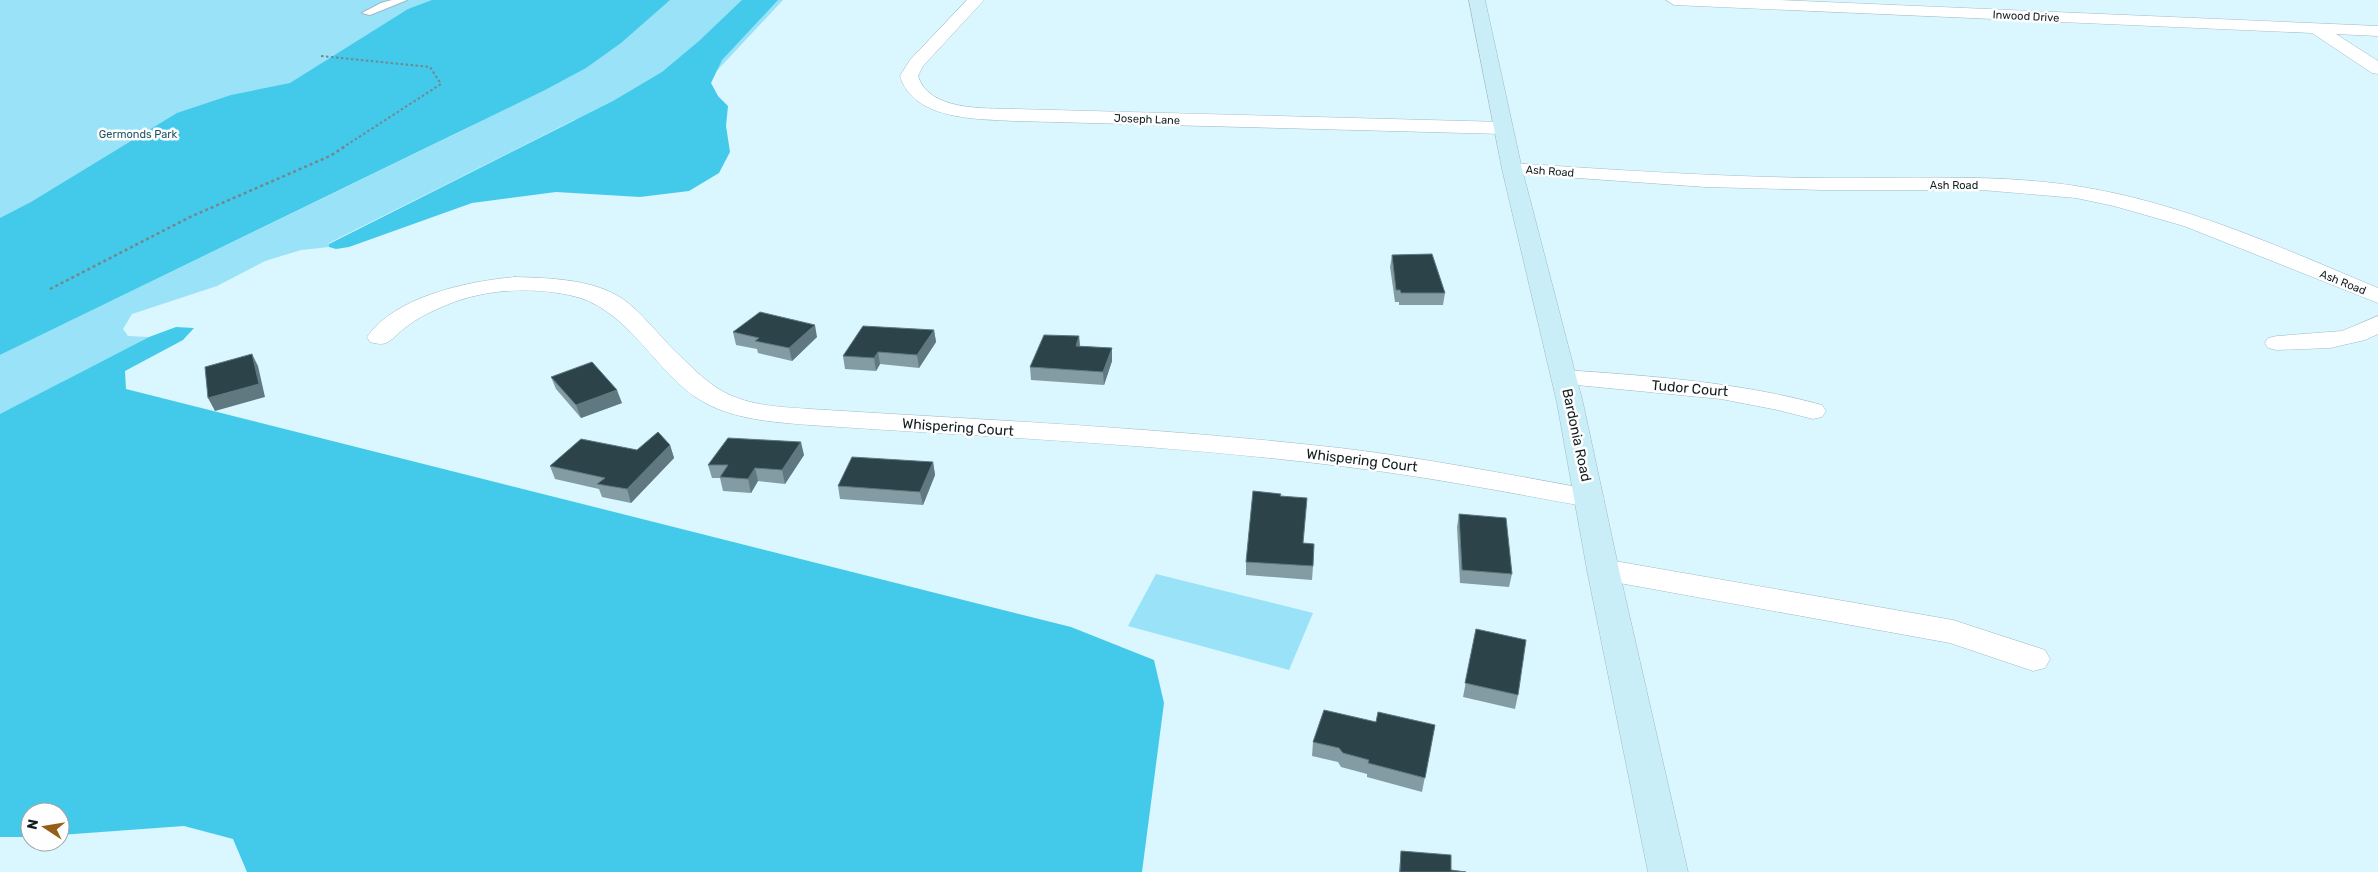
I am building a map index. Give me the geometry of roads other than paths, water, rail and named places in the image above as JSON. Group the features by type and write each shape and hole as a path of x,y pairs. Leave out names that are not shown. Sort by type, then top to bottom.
{"street":[{"name":"Joseph Lane","path":"976,0 916,64 909,76 912,88 922,97 957,110 1014,115 1503,128"},
{"name":"Bardonia Road","path":"1477,0 1512,169 1565,378 1668,872"},
{"name":"Inwood Drive","path":"1674,0 2378,31"},
{"path":"2317,29 2378,70"},
{"name":"Ash Road","path":"1512,169 1698,182 2014,186 2075,192 2130,203 2195,222 2378,296"},
{"name":"Whispering Court","path":"379,337 401,318 416,310 465,291 504,285 558,286 589,293 614,304 682,373 706,392 741,407 763,412 810,417 1288,451 1425,468 1590,498"},
{"path":"2277,343 2334,340 2372,328 2378,323"},
{"name":"Tudor Court","path":"1565,378 1723,390 1784,402 1813,411"},
{"path":"1604,570 1953,632 2033,658"}],"lane":[{"path":"367,13 384,5 402,0"}],"park label":[{"name":"Germonds Park","path":"138,134"}]}
